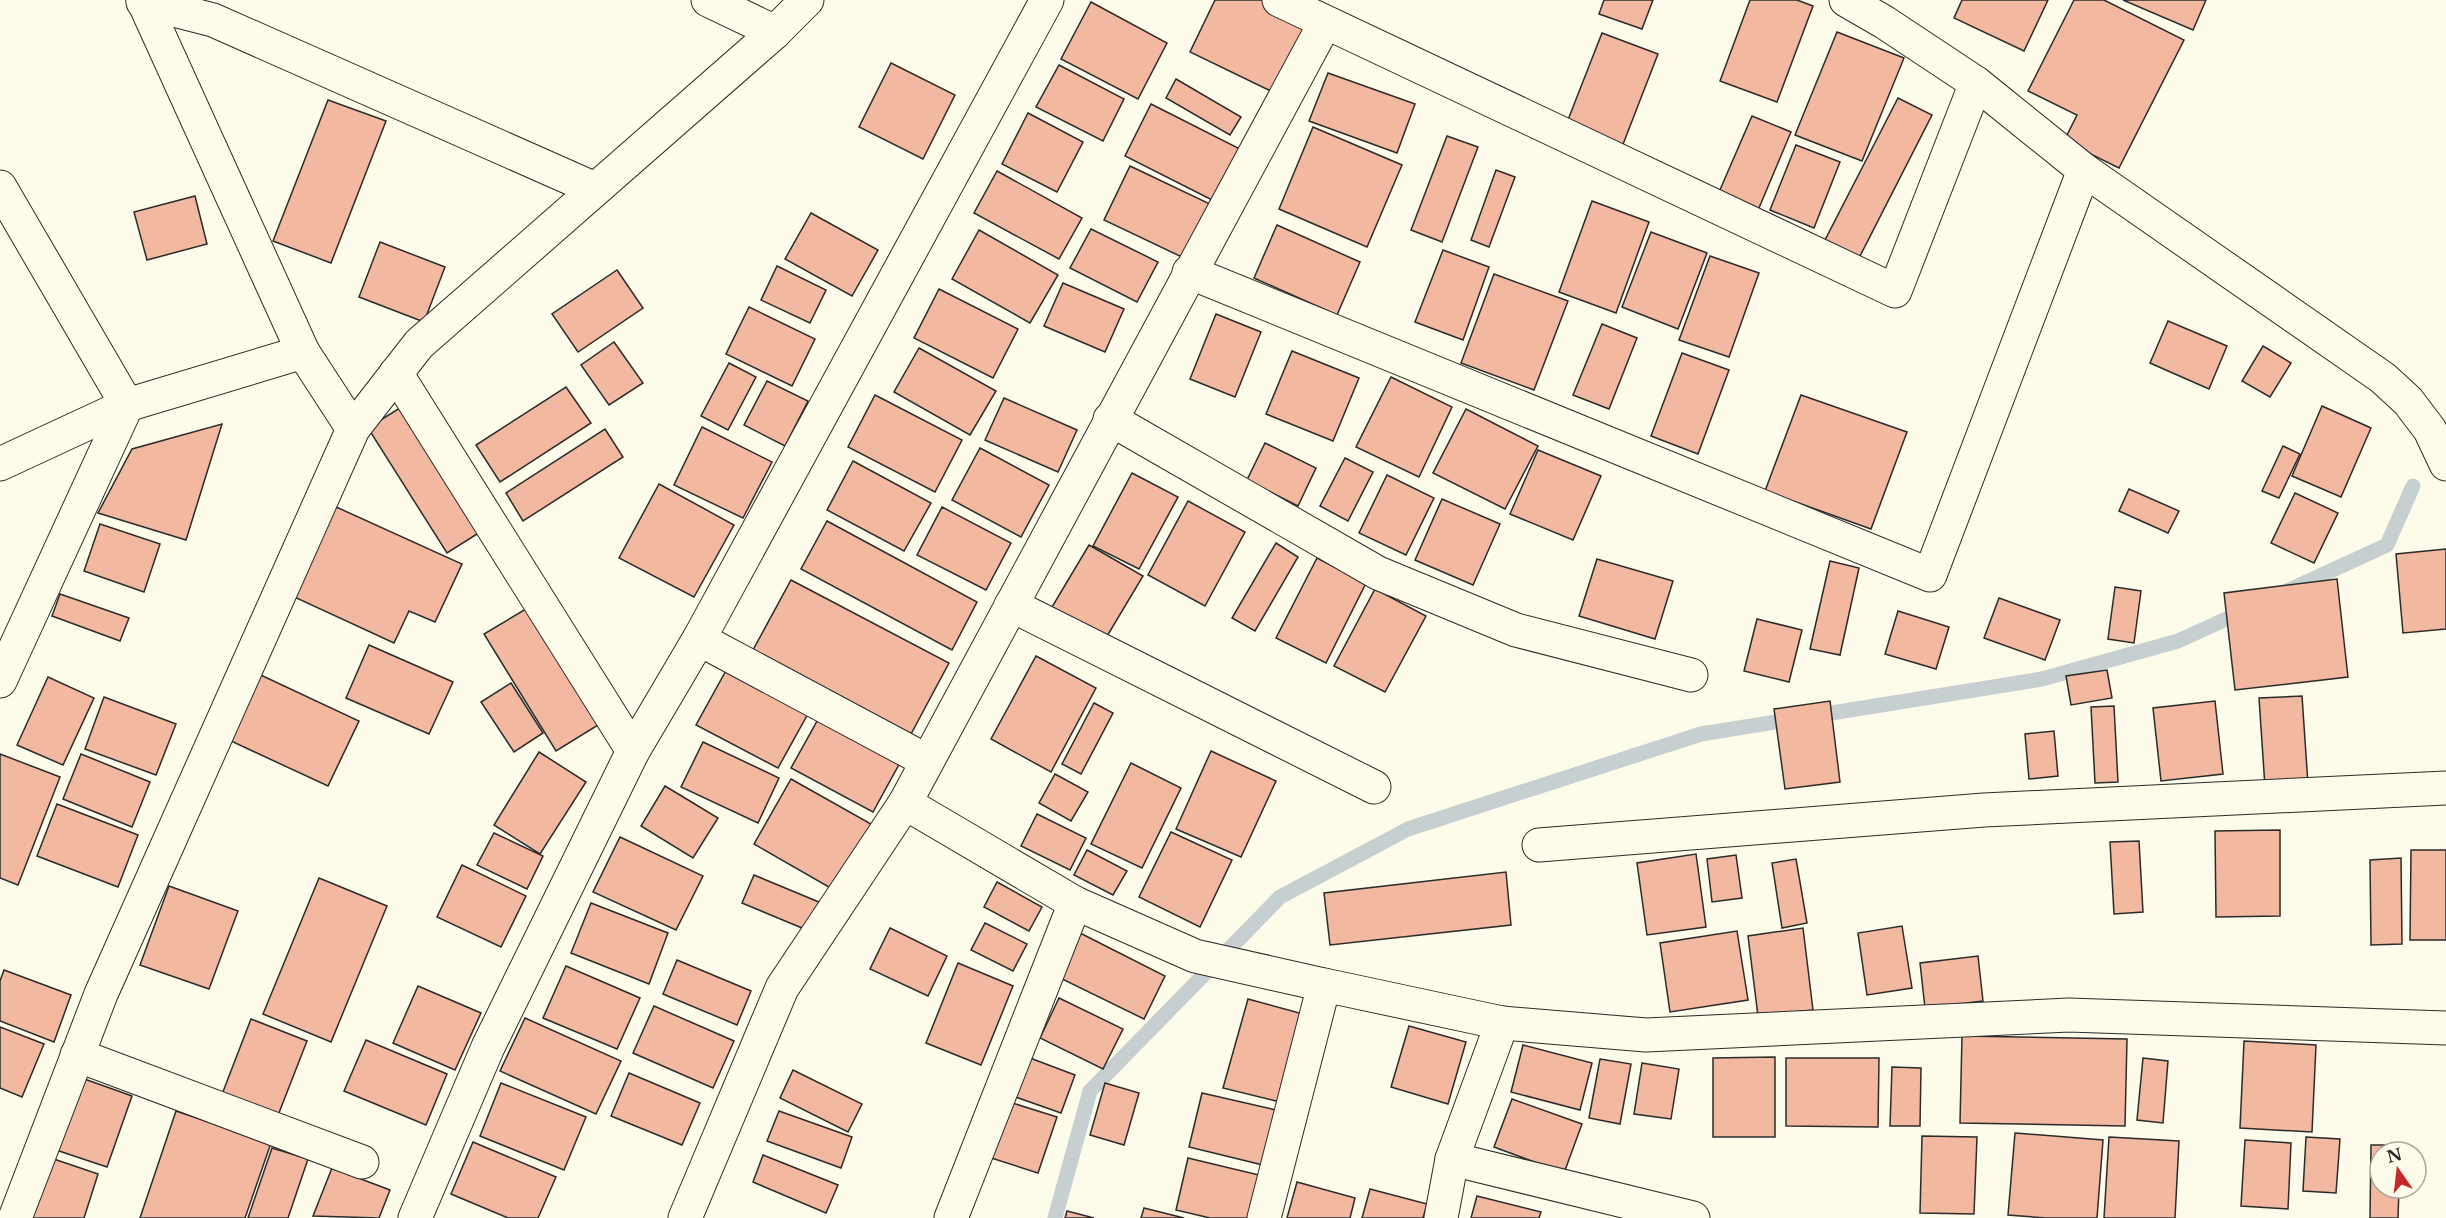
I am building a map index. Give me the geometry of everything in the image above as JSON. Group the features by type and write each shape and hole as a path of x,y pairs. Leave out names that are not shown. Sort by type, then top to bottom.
{"street":[{"path":"708,0 775,32"},
{"path":"15,1218 101,994 353,429 418,344 775,32 807,0"},
{"path":"415,1218 488,1047 633,751 699,639 1047,0"},
{"path":"1280,0 1895,291 1976,83"},
{"path":"1846,0 1884,22 1976,83 2084,170 2383,378 2408,401 2430,430 2446,464"},
{"path":"143,1 213,20 595,189"},
{"path":"143,1 303,352 353,429"},
{"path":"685,1218 782,988 905,803 1325,23"},
{"path":"1189,272 1930,575 2084,170"},
{"path":"0,187 127,405"},
{"path":"0,464 127,405 303,352"},
{"path":"396,373 633,751"},
{"path":"0,681 127,405"},
{"path":"1110,419 1377,573 1516,630 1691,675"},
{"path":"1011,605 1374,787"},
{"path":"699,639 927,761"},
{"path":"1539,845 1984,810 2446,788"},
{"path":"905,803 1075,903 1195,956 1502,1023 1646,1035 2069,1015 2446,1028"},
{"path":"951,1218 1075,903"},
{"path":"1264,1218 1324,985"},
{"path":"1441,1218 1452,1159 1502,1023"},
{"path":"77,1054 362,1162"},
{"path":"1452,1159 1656,1214 1693,1218"}],"building":[{"path":"1215,0 1270,0 1313,20 1277,94 1190,52"},
{"path":"1604,0 1653,0 1642,29 1599,14"},
{"path":"1750,0 1797,0 1813,6 1777,102 1720,81"},
{"path":"1962,0 2048,0 2024,51 1954,18"},
{"path":"2074,0 2104,0 2184,40 2119,168 2064,141 2077,115 2028,91"},
{"path":"2123,0 2206,0 2193,30"},
{"path":"1091,2 1167,43 1138,99 1061,59"},
{"path":"1837,32 1904,58 1862,161 1795,135"},
{"path":"1602,33 1658,54 1620,152 1564,130"},
{"path":"891,63 955,95 923,159 859,127"},
{"path":"1059,65 1124,99 1103,141 1036,107"},
{"path":"1328,73 1415,104 1397,153 1309,121"},
{"path":"1176,79 1241,117 1230,135 1166,98"},
{"path":"1898,98 1932,115 1858,260 1824,242"},
{"path":"328,100 386,121 331,263 273,241"},
{"path":"1151,104 1242,150 1216,202 1125,156"},
{"path":"1028,113 1083,142 1057,192 1002,164"},
{"path":"1752,116 1791,132 1756,215 1716,199"},
{"path":"1313,127 1402,165 1367,247 1279,209"},
{"path":"1447,136 1478,147 1442,242 1411,230"},
{"path":"1796,145 1840,162 1814,228 1770,210"},
{"path":"1130,166 1210,204 1184,258 1104,220"},
{"path":"1496,170 1515,177 1489,247 1471,240"},
{"path":"997,171 1082,218 1059,259 974,213"},
{"path":"195,196 207,244 147,260 134,212"},
{"path":"1592,201 1649,222 1616,313 1559,292"},
{"path":"811,213 878,250 852,296 785,259"},
{"path":"1277,225 1360,262 1337,315 1254,278"},
{"path":"1091,229 1158,262 1137,302 1070,268"},
{"path":"979,230 1058,275 1030,323 952,279"},
{"path":"1651,232 1707,253 1678,329 1622,307"},
{"path":"380,242 445,267 424,322 359,297"},
{"path":"1443,250 1489,267 1463,340 1415,322"},
{"path":"1710,256 1759,273 1729,357 1679,340"},
{"path":"777,266 826,290 810,323 761,300"},
{"path":"617,270 643,308 578,352 552,314"},
{"path":"1494,274 1568,301 1534,390 1461,363"},
{"path":"1063,283 1124,309 1105,352 1044,326"},
{"path":"939,289 1018,329 993,378 914,338"},
{"path":"749,307 815,339 792,386 726,354"},
{"path":"1216,314 1261,332 1235,397 1190,379"},
{"path":"2168,321 2227,346 2209,389 2150,363"},
{"path":"1602,324 1637,338 1609,409 1573,395"},
{"path":"614,342 643,383 609,405 581,365"},
{"path":"2263,346 2291,363 2270,397 2242,381"},
{"path":"919,348 996,391 970,435 894,392"},
{"path":"1292,351 1359,378 1333,441 1266,414"},
{"path":"1682,353 1729,370 1698,454 1651,436"},
{"path":"729,363 756,377 728,430 701,416"},
{"path":"1391,377 1452,407 1419,477 1356,447"},
{"path":"767,381 808,401 785,446 744,425"},
{"path":"566,387 591,423 500,482 476,445"},
{"path":"875,395 962,440 935,492 848,447"},
{"path":"1801,395 1907,432 1871,529 1765,491"},
{"path":"1004,398 1077,430 1058,472 985,440"},
{"path":"406,404 485,529 447,553 368,428"},
{"path":"2322,406 2371,428 2341,497 2292,476"},
{"path":"1466,409 1538,446 1505,509 1433,473"},
{"path":"222,424 186,540 98,513 132,449"},
{"path":"702,427 772,462 743,518 674,485"},
{"path":"605,429 623,457 523,521 506,493"},
{"path":"1265,443 1316,468 1298,506 1247,480"},
{"path":"2283,446 2300,454 2279,498 2262,491"},
{"path":"980,448 1049,485 1021,537 952,500"},
{"path":"1538,450 1601,476 1573,540 1510,514"},
{"path":"1345,458 1373,472 1348,521 1320,506"},
{"path":"853,461 931,503 904,551 827,510"},
{"path":"1132,473 1178,497 1139,569 1093,546"},
{"path":"1387,475 1434,498 1406,555 1359,533"},
{"path":"659,484 734,525 694,597 619,558"},
{"path":"2129,489 2179,511 2168,533 2119,511"},
{"path":"2295,493 2338,513 2314,563 2271,543"},
{"path":"1442,499 1500,524 1473,585 1415,560"},
{"path":"1188,501 1245,532 1205,606 1148,575"},
{"path":"334,506 462,564 435,622 409,611 394,643 292,596"},
{"path":"942,507 1011,543 986,590 917,555"},
{"path":"827,521 977,602 952,650 801,569"},
{"path":"100,524 160,544 144,592 84,571"},
{"path":"1276,543 1298,557 1255,631 1232,618"},
{"path":"1089,545 1143,576 1100,648 1046,617"},
{"path":"2446,549 2446,629 2403,633 2396,554"},
{"path":"1317,558 1366,583 1326,663 1276,638"},
{"path":"1597,559 1673,581 1655,639 1579,616"},
{"path":"1830,561 1859,568 1840,655 1810,649"},
{"path":"2337,579 2348,677 2235,690 2224,593"},
{"path":"791,580 949,663 911,734 753,650"},
{"path":"2115,587 2141,591 2134,643 2108,639"},
{"path":"1375,589 1426,616 1385,692 1334,666"},
{"path":"60,594 129,618 120,641 52,616"},
{"path":"1999,598 2060,620 2045,660 1984,638"},
{"path":"531,606 603,722 556,751 484,634"},
{"path":"1898,611 1949,627 1936,669 1885,654"},
{"path":"1757,619 1802,630 1789,682 1744,671"},
{"path":"369,645 453,682 429,734 346,698"},
{"path":"1036,656 1096,688 1051,772 991,739"},
{"path":"728,667 810,710 778,768 696,725"},
{"path":"248,669 359,721 328,786 218,735"},
{"path":"2107,670 2112,698 2071,705 2066,676"},
{"path":"48,677 94,698 63,765 17,745"},
{"path":"511,683 543,733 514,752 481,702"},
{"path":"2302,696 2308,784 2265,787 2259,698"},
{"path":"104,697 176,724 156,775 85,749"},
{"path":"1830,701 1840,782 1785,789 1774,709"},
{"path":"2215,701 2223,774 2161,781 2153,708"},
{"path":"1094,703 1113,713 1081,774 1062,764"},
{"path":"2114,706 2118,782 2095,783 2091,707"},
{"path":"821,714 902,759 873,812 791,768"},
{"path":"2054,731 2058,776 2029,779 2025,734"},
{"path":"703,742 779,778 758,823 681,787"},
{"path":"1211,751 1276,781 1241,857 1176,829"},
{"path":"539,752 586,782 540,854 494,825"},
{"path":"0,754 60,777 18,885 0,878"},
{"path":"81,754 150,782 132,827 63,799"},
{"path":"1131,763 1181,788 1142,868 1091,844"},
{"path":"1055,774 1088,792 1071,821 1039,803"},
{"path":"791,779 871,824 834,890 754,844"},
{"path":"665,786 718,818 693,858 641,826"},
{"path":"57,804 138,835 118,887 37,856"},
{"path":"1037,814 1086,838 1070,870 1021,846"},
{"path":"2280,830 2280,916 2216,917 2215,831"},
{"path":"1171,832 1232,860 1200,927 1139,897"},
{"path":"494,833 543,856 527,889 477,865"},
{"path":"620,837 703,876 676,930 593,892"},
{"path":"2139,841 2143,912 2114,914 2110,842"},
{"path":"1087,850 1127,871 1113,895 1074,875"},
{"path":"2411,850 2446,850 2446,940 2410,940"},
{"path":"1696,854 1706,927 1647,935 1637,863"},
{"path":"1736,855 1742,898 1712,902 1707,859"},
{"path":"2401,858 2402,944 2371,945 2370,860"},
{"path":"1796,859 1807,923 1782,928 1772,863"},
{"path":"462,865 526,896 501,947 437,917"},
{"path":"1506,872 1511,925 1330,945 1324,893"},
{"path":"754,875 826,905 814,933 742,903"},
{"path":"319,878 387,906 331,1042 263,1014"},
{"path":"997,882 1042,907 1029,931 984,907"},
{"path":"169,886 238,911 209,989 140,965"},
{"path":"591,903 668,933 649,984 571,953"},
{"path":"985,923 1027,944 1013,971 971,950"},
{"path":"1902,926 1912,988 1867,995 1858,933"},
{"path":"890,928 947,956 928,996 870,969"},
{"path":"1803,928 1813,1010 1758,1016 1748,936"},
{"path":"1737,931 1748,1000 1670,1012 1660,943"},
{"path":"1080,933 1165,976 1144,1019 1058,977"},
{"path":"1978,956 1983,1001 1925,1008 1920,963"},
{"path":"677,960 751,991 737,1025 663,994"},
{"path":"958,963 1013,986 981,1065 926,1043"},
{"path":"566,966 640,998 617,1049 543,1018"},
{"path":"4,970 71,995 54,1042 0,1021 0,981"},
{"path":"418,986 481,1013 455,1070 393,1043"},
{"path":"1059,998 1123,1029 1103,1069 1040,1038"},
{"path":"1248,999 1303,1014 1280,1102 1223,1088"},
{"path":"654,1006 734,1041 713,1088 633,1053"},
{"path":"525,1018 621,1061 596,1114 500,1071"},
{"path":"251,1019 307,1041 275,1123 219,1102"},
{"path":"1409,1026 1466,1042 1448,1104 1391,1087"},
{"path":"0,1027 44,1044 22,1097 0,1088"},
{"path":"1962,1036 2127,1039 2125,1126 1960,1123"},
{"path":"366,1040 447,1074 426,1125 344,1091"},
{"path":"2244,1041 2316,1045 2312,1132 2240,1128"},
{"path":"1523,1045 1592,1063 1580,1110 1511,1092"},
{"path":"1022,1055 1075,1075 1061,1113 1007,1094"},
{"path":"1775,1057 1775,1137 1713,1137 1713,1058"},
{"path":"1786,1058 1879,1058 1878,1127 1786,1126"},
{"path":"2143,1058 2168,1061 2163,1123 2137,1120"},
{"path":"1600,1059 1631,1064 1620,1124 1589,1118"},
{"path":"1642,1063 1679,1069 1671,1119 1634,1114"},
{"path":"1892,1067 1921,1068 1920,1126 1890,1126"},
{"path":"793,1070 862,1104 848,1132 780,1098"},
{"path":"629,1073 700,1103 682,1145 611,1116"},
{"path":"76,1076 132,1096 107,1167 50,1148"},
{"path":"501,1083 586,1117 564,1170 480,1136"},
{"path":"1105,1083 1139,1093 1124,1145 1090,1135"},
{"path":"1202,1093 1276,1110 1263,1165 1189,1147"},
{"path":"1512,1099 1582,1124 1564,1173 1494,1147"},
{"path":"1003,1100 1057,1117 1038,1173 985,1156"},
{"path":"176,1111 271,1143 245,1218 140,1218"},
{"path":"779,1111 852,1137 841,1168 767,1141"},
{"path":"2015,1133 2103,1140 2097,1218 2008,1215"},
{"path":"1922,1136 1977,1137 1974,1214 1920,1213"},
{"path":"2109,1137 2179,1141 2175,1218 2104,1218"},
{"path":"2306,1137 2340,1139 2336,1193 2303,1191"},
{"path":"2245,1140 2291,1143 2288,1209 2241,1206"},
{"path":"473,1142 556,1177 538,1218 508,1218 451,1194"},
{"path":"272,1148 308,1159 288,1218 248,1218"},
{"path":"42,1155 98,1174 84,1218 21,1218"},
{"path":"763,1155 838,1185 826,1213 753,1182"},
{"path":"1188,1158 1259,1175 1249,1218 1210,1218 1176,1210"},
{"path":"332,1168 390,1190 379,1218 313,1216"},
{"path":"1297,1182 1355,1198 1350,1218 1287,1218"},
{"path":"1370,1189 1427,1204 1423,1218 1362,1218"},
{"path":"1477,1196 1541,1212 1539,1218 1471,1218"},
{"path":"2370,1200 2399,1200 2398,1218 2370,1218"},
{"path":"1144,1208 1184,1218 1141,1218"},
{"path":"1067,1211 1094,1218 1065,1218"}],"waterway":[{"path":"2287,591 2387,545 2413,486"},
{"path":"1055,1218 1090,1091 1280,897 1408,829 1701,734 2042,679 2178,641 2244,611"}]}
